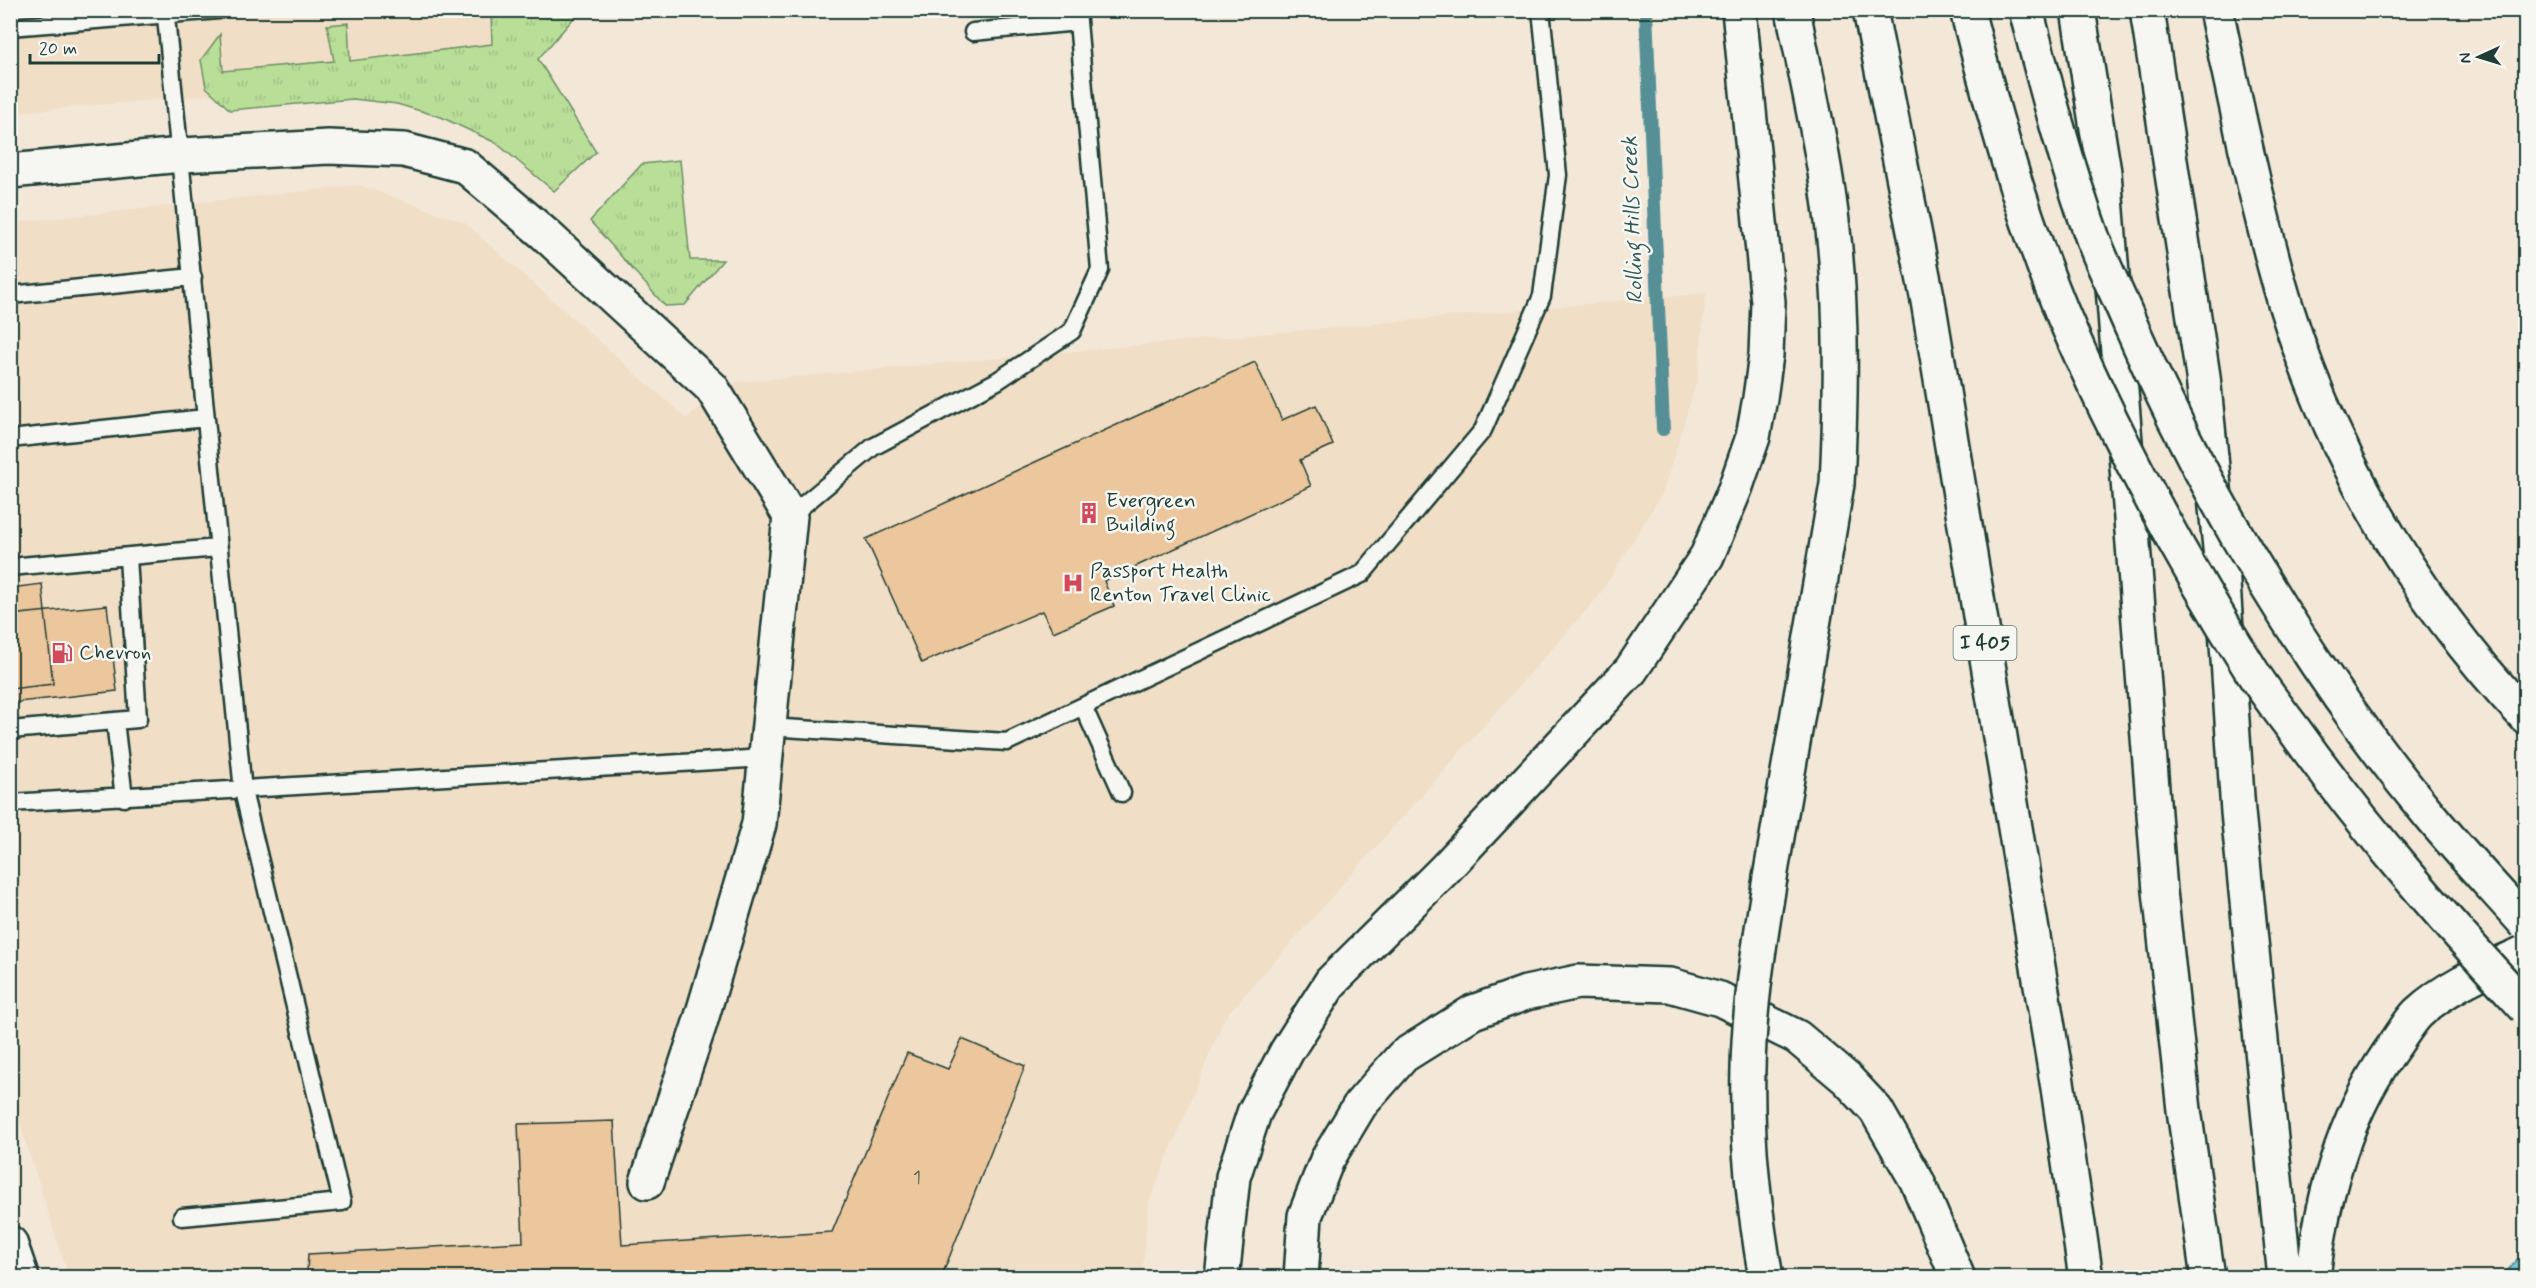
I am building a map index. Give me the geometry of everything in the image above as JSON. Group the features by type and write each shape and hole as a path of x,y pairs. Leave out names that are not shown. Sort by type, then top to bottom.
{"main road":[{"path":"1222,1278 1233,1177 1254,1113 1287,1051 1331,982 1444,870 1631,670 1707,556 1727,508 1753,437 1766,355 1768,302 1739,10"},
{"path":"1766,1278 1749,1155 1748,1069 1751,1020 1770,878 1835,496 1840,424 1840,316 1834,230 1793,10"},
{"name":"I 405","path":"1870,10 1928,301 2058,1088 2086,1278"},
{"path":"1967,10 1990,100 2028,220 2061,310 2102,399 2166,522 2252,671 2342,796 2436,910 2526,1008"},
{"path":"2026,10 2056,125 2094,241 2191,455 2250,557 2352,713 2430,816 2526,924"},
{"path":"2078,10 2104,172 2160,891 2184,1110 2208,1278"},
{"path":"2147,10 2204,376 2222,568 2238,813 2285,1278"},
{"path":"2216,10 2279,281 2337,438 2373,511 2411,570 2462,643 2526,717"},
{"path":"10,171 182,155 328,147 404,150 465,166 546,235 712,388 790,516 759,824 700,1023 647,1182"},
{"path":"2313,1278 2318,1234 2331,1178 2374,1073 2418,1014 2471,977 2526,952"},
{"path":"1301,1278 1305,1216 1327,1160 1360,1105 1403,1056 1473,1012 1526,993 1578,981 1671,985 1720,999 1797,1037 1847,1079 1876,1110 1917,1181 1958,1278"},
{"path":"10,1244 22,1278"}],"lane":[{"path":"10,27 219,10"},
{"path":"10,803 243,792 766,743 1007,742 1362,574 1484,430 1542,296 1558,175 1541,10"},
{"path":"164,14 182,155 217,548 243,792 342,1202 182,1217"},
{"path":"790,516 873,447 997,381 1072,332 1100,270 1078,16 973,32"},
{"path":"10,295 193,277"},
{"path":"10,439 205,418"},
{"path":"10,567 217,548"},
{"path":"10,730 138,719 128,556"},
{"path":"1083,706 1122,793"},
{"path":"115,721 124,798"}],"shaded area":[{"path":"11,11 556,11 505,68 11,113"},
{"path":"359,185 464,222 686,418 727,383 1706,293 1698,377 1663,492 1599,596 1225,1017 1149,1202 1142,1277 69,1278 11,1096 10,223"}],"green space":[{"path":"491,11 580,11 538,59 596,152 554,191 496,143 441,117 397,104 353,99 230,110 206,87 201,60 220,34 223,71 334,61 327,25 348,23 350,61 492,44"},
{"path":"680,160 690,260 723,260 685,305 665,306 590,221 642,164"}],"water":[{"path":"2525,1250 2525,1277 2502,1277"}],"building":[{"name":"Evergreen Building","path":"1255,362 1282,420 1316,405 1333,445 1300,460 1311,486 1104,581 1114,606 1053,632 1042,611 922,663 866,539"},
{"path":"42,584 53,684 10,689 10,588"},
{"name":"Chevron","path":"107,605 117,691 10,703 10,615"},
{"path":"962,1039 1025,1066 941,1278 816,1278 817,1275 771,1278 223,1278 307,1272 308,1254 523,1242 518,1124 614,1121 622,1245 832,1232 907,1053 948,1069"}],"waterway":[{"name":"Rolling Hills Creek","path":"1646,10 1663,429"}],"place":[{"name":"Evergreen Building","path":"1089,513"},
{"name":"Passport Health Renton Travel Clinic","path":"1073,583"},
{"name":"Chevron","path":"62,653"}]}
